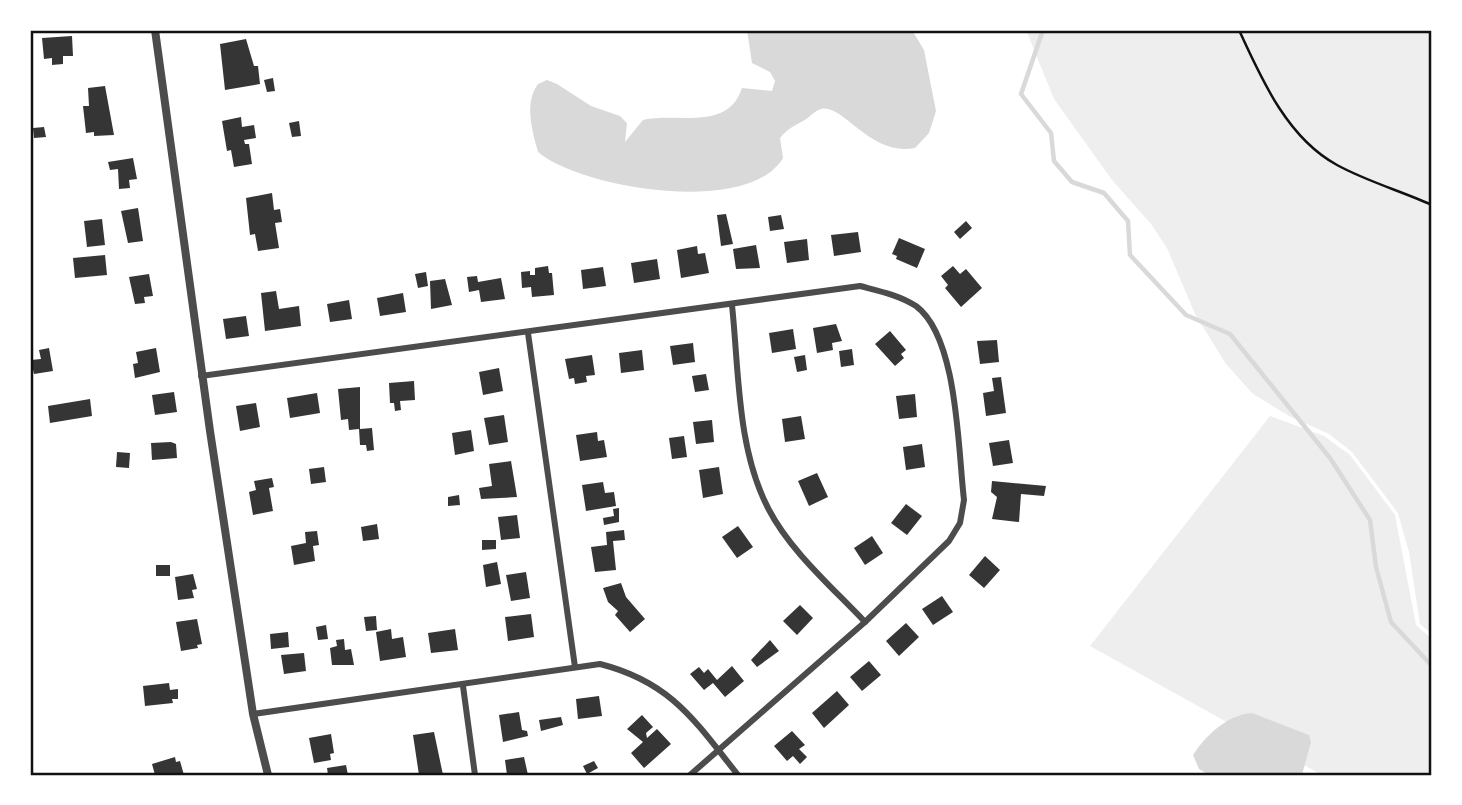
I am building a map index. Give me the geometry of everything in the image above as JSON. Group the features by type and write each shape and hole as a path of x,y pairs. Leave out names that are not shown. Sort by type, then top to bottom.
{"street":[{"path":"155,30 201,376 253,714 268,775"},
{"path":"201,376 860,286 889,293 917,307 937,331 947,355 964,500 960,523 949,541 865,622 691,775"},
{"path":"732,305 746,442 755,479 769,510 791,541 865,622"},
{"path":"528,333 575,667"},
{"path":"253,714 463,686 600,664 641,676 679,705 738,775"},
{"path":"463,686 475,775"}],"path":[{"path":"1239,30 1261,79 1309,144 1336,164 1432,205"}],"shaded area":[{"path":"747,30 912,30 924,50 936,111 929,133 915,148 899,149 871,138 830,109 821,109 785,132 780,138 783,158 765,176 737,187 702,191 664,191 590,177 560,165 538,152 530,117 531,100 538,84 547,80 591,106 620,116 627,123 625,142 643,120 700,118 725,110 735,102 742,88 772,91 775,81 770,72 752,63"},
{"path":"1026,30 1432,30 1432,634 1420,624 1409,552 1398,513 1352,452 1329,434 1289,416 1253,394 1226,364 1195,314 1167,248 1151,224 1112,180 1054,99"},
{"path":"1270,416 1324,436 1350,455 1395,515 1416,625 1432,639 1432,775 1322,775 1090,646"},
{"path":"1252,713 1309,735 1311,742 1302,775 1209,775 1199,769 1193,755 1204,740 1226,722"}],"building":[{"path":"72,36 73,56 63,56 63,64 52,65 52,58 44,59 42,38"},
{"path":"246,39 254,66 258,66 260,84 225,90 220,44"},
{"path":"273,78 275,91 267,92 264,80"},
{"path":"105,86 114,135 94,136 94,132 86,133 83,106 89,106 88,88"},
{"path":"241,117 242,127 254,125 256,138 244,140 245,144 249,144 252,164 234,167 231,150 227,151 222,121"},
{"path":"299,121 301,136 292,137 289,123"},
{"path":"44,127 46,137 34,138 33,128"},
{"path":"133,158 137,179 129,180 130,188 119,189 118,169 110,170 108,162"},
{"path":"272,193 274,210 280,209 282,222 275,223 279,248 258,251 255,234 250,235 246,198"},
{"path":"138,208 143,241 128,243 121,211"},
{"path":"726,214 733,244 721,246 717,215"},
{"path":"781,215 784,229 770,231 768,217"},
{"path":"102,219 105,245 87,247 84,221"},
{"path":"966,221 972,228 960,239 954,232"},
{"path":"858,232 861,252 834,256 831,235"},
{"path":"899,238 925,249 917,268 896,259 897,256 892,254"},
{"path":"807,239 809,260 787,263 784,242"},
{"path":"756,245 760,268 736,269 733,249"},
{"path":"697,246 698,254 705,253 709,273 681,278 677,250"},
{"path":"105,255 107,275 75,278 73,258"},
{"path":"657,259 660,279 634,283 631,263"},
{"path":"548,266 549,273 552,273 554,295 532,297 531,287 522,288 521,272 530,271 530,275 535,275 535,268"},
{"path":"953,266 960,274 966,269 982,288 961,307 945,288 948,285 941,276"},
{"path":"603,267 606,286 583,289 581,270"},
{"path":"426,272 428,286 418,288 415,274"},
{"path":"149,274 153,296 144,297 145,303 135,304 129,277"},
{"path":"477,276 478,282 501,278 505,299 481,302 479,290 469,292 467,277"},
{"path":"445,279 452,305 431,309 430,281"},
{"path":"276,291 279,309 299,306 301,326 265,331 261,293"},
{"path":"403,293 406,312 380,316 377,298"},
{"path":"349,300 352,319 330,322 327,304"},
{"path":"246,316 249,336 226,339 223,319"},
{"path":"836,324 842,341 832,343 833,350 817,353 813,328"},
{"path":"793,329 796,349 772,353 769,333"},
{"path":"890,331 906,350 901,354 904,358 895,366 875,344"},
{"path":"997,340 999,362 980,364 977,341"},
{"path":"693,343 695,362 673,365 670,346"},
{"path":"49,348 53,371 34,374 31,360 41,359 39,350"},
{"path":"156,348 160,372 135,378 133,364 138,363 136,352"},
{"path":"852,349 854,365 841,367 839,351"},
{"path":"642,350 644,370 621,373 619,353"},
{"path":"592,355 595,375 586,376 587,382 575,384 574,378 569,379 565,359"},
{"path":"805,355 807,370 797,372 794,357"},
{"path":"499,368 503,391 483,395 479,372"},
{"path":"706,374 709,390 695,392 692,376"},
{"path":"1001,377 1006,413 986,416 983,393 994,391 992,378"},
{"path":"414,381 415,400 400,401 401,410 395,411 394,403 390,403 389,383"},
{"path":"360,387 360,429 372,428 374,450 367,451 366,445 360,445 359,429 349,430 348,419 341,420 338,389"},
{"path":"174,392 177,412 155,415 152,395"},
{"path":"317,393 320,413 290,418 287,398"},
{"path":"915,394 917,417 899,419 896,396"},
{"path":"90,399 92,416 50,423 48,406"},
{"path":"256,403 260,427 240,431 236,406"},
{"path":"504,415 508,442 489,445 484,418"},
{"path":"801,416 805,439 785,442 782,419"},
{"path":"712,420 714,442 696,444 693,422"},
{"path":"471,430 474,451 455,455 452,433"},
{"path":"597,432 598,441 604,440 607,457 580,461 576,435"},
{"path":"684,436 687,457 672,459 669,438"},
{"path":"1009,440 1013,463 993,466 989,443"},
{"path":"151,443 176,444 177,458 152,460"},
{"path":"922,444 925,467 906,470 903,447"},
{"path":"117,452 130,453 129,468 116,467"},
{"path":"511,461 517,497 481,499 479,488 492,486 489,464"},
{"path":"324,467 326,482 311,484 309,469"},
{"path":"719,467 723,494 703,498 699,470"},
{"path":"817,473 828,497 809,506 798,481"},
{"path":"272,478 274,487 269,488 273,511 253,515 249,492 256,490 254,481"},
{"path":"992,481 1046,486 1044,496 1021,494 1019,522 992,519 997,497 991,492"},
{"path":"603,482 605,493 614,492 616,506 586,511 582,485"},
{"path":"459,495 460,505 448,506 448,497"},
{"path":"906,504 922,516 907,535 891,523"},
{"path":"619,508 619,522 604,525 603,518 614,516 613,509"},
{"path":"517,515 520,538 501,540 498,517"},
{"path":"377,524 379,539 363,541 361,527"},
{"path":"738,526 753,547 737,558 722,537"},
{"path":"624,530 625,540 613,541 616,570 595,572 591,547 607,545 606,532"},
{"path":"317,531 319,545 313,546 315,561 294,565 291,546 306,543 305,532"},
{"path":"872,536 883,553 865,565 854,548"},
{"path":"482,540 496,540 496,549 482,550"},
{"path":"985,556 1000,570 984,588 969,575"},
{"path":"497,562 501,584 486,587 483,565"},
{"path":"156,565 170,565 170,576 156,576"},
{"path":"526,572 530,598 511,601 506,575"},
{"path":"193,574 197,589 192,590 194,598 178,600 175,577"},
{"path":"621,583 626,597 645,619 630,632 615,615 618,611 608,602 603,588"},
{"path":"942,596 953,612 933,625 922,609"},
{"path":"800,605 813,618 797,635 783,621"},
{"path":"531,614 534,637 508,641 505,617"},
{"path":"376,616 377,630 366,631 364,617"},
{"path":"197,619 202,644 197,645 198,648 181,651 176,622"},
{"path":"906,623 919,637 899,656 886,641"},
{"path":"326,625 328,639 318,640 316,627"},
{"path":"391,629 392,639 403,637 406,657 380,661 376,632"},
{"path":"455,629 458,650 431,653 428,633"},
{"path":"288,632 289,647 271,649 270,634"},
{"path":"344,639 345,650 351,649 354,665 332,665 330,648 337,646 336,640"},
{"path":"770,640 779,651 757,667 751,660"},
{"path":"304,653 306,671 284,674 281,655"},
{"path":"869,661 881,675 862,691 850,677"},
{"path":"732,666 744,681 725,697 713,683 704,690 690,674 699,667 704,673 708,669 717,680"},
{"path":"169,683 170,690 178,689 178,699 172,699 173,703 145,706 143,686"},
{"path":"837,691 849,705 824,728 812,713"},
{"path":"599,696 602,716 578,719 576,699"},
{"path":"519,712 522,730 527,731 528,736 503,742 499,715"},
{"path":"642,715 653,727 646,733 647,738 657,729 671,744 644,768 631,753 643,742 627,729"},
{"path":"561,717 563,725 541,731 539,720"},
{"path":"792,731 805,745 799,749 807,757 800,764 793,756 787,761 774,746"},
{"path":"434,732 443,775 419,775 413,735"},
{"path":"331,734 334,753 330,754 331,760 314,763 309,738"},
{"path":"175,757 176,762 180,761 184,775 155,775 152,764"},
{"path":"524,757 528,775 507,775 505,760"},
{"path":"594,761 598,768 587,774 583,766"},
{"path":"346,765 348,775 328,775 327,768"}],"waterway":[{"path":"1043,30 1021,94 1051,133 1054,161 1072,182 1104,193 1128,221 1130,255 1186,315 1230,334 1330,458 1370,520 1376,567 1391,622 1432,666"}]}
